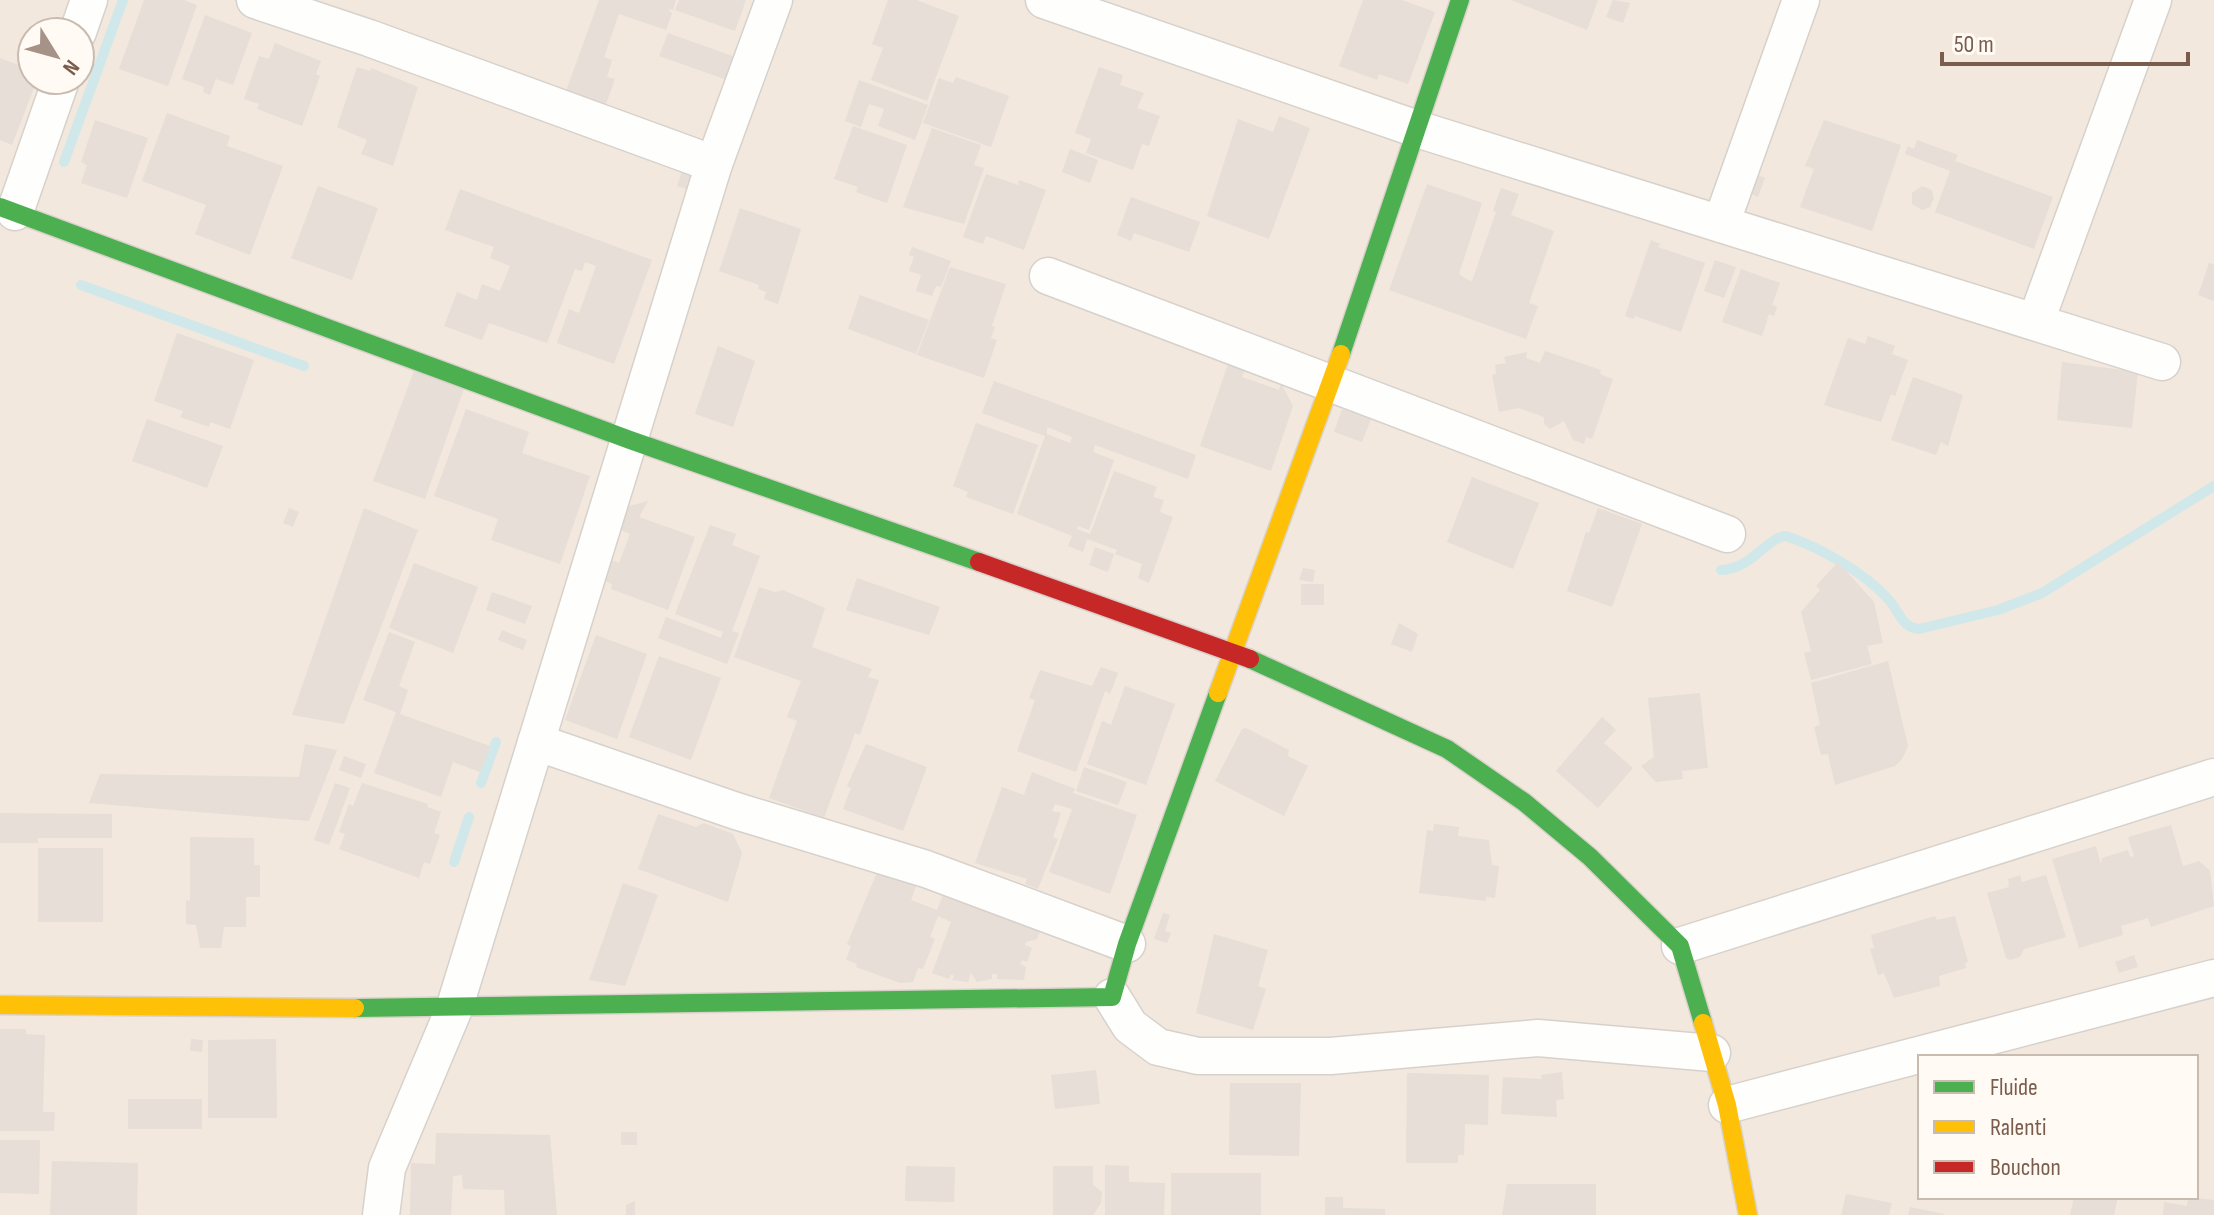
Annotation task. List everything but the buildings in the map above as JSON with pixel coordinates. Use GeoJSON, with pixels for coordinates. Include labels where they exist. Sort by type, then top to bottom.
{"type":"FeatureCollection","features":[{"type":"Feature","properties":{"kind":"street"},"geometry":{"type":"LineString","coordinates":[[255,0],[369,38],[714,164]]}},
{"type":"Feature","properties":{"kind":"street"},"geometry":{"type":"LineString","coordinates":[[381,1215],[387,1168],[454,1009],[714,164],[774,0]]}},
{"type":"Feature","properties":{"kind":"street"},"geometry":{"type":"LineString","coordinates":[[1044,0],[1417,129],[2162,362]]}},
{"type":"Feature","properties":{"kind":"street"},"geometry":{"type":"LineString","coordinates":[[1460,0],[1331,384],[1127,944],[1112,997],[1130,1026],[1158,1047],[1198,1056],[1331,1056],[1538,1038],[1712,1053]]}},
{"type":"Feature","properties":{"kind":"street"},"geometry":{"type":"LineString","coordinates":[[1721,224],[1801,0]]}},
{"type":"Feature","properties":{"kind":"street"},"geometry":{"type":"LineString","coordinates":[[2036,321],[2153,0]]}},
{"type":"Feature","properties":{"kind":"street"},"geometry":{"type":"LineString","coordinates":[[54,96],[7,209],[630,440],[1234,652],[1447,749],[1524,802],[1590,857],[1680,946],[1727,1105],[1748,1215]]}},
{"type":"Feature","properties":{"kind":"street"},"geometry":{"type":"LineString","coordinates":[[1048,276],[1727,534]]}},
{"type":"Feature","properties":{"kind":"street"},"geometry":{"type":"LineString","coordinates":[[536,742],[736,811],[926,869],[1127,944]]}},
{"type":"Feature","properties":{"kind":"street"},"geometry":{"type":"LineString","coordinates":[[1680,946],[2214,777]]}},
{"type":"Feature","properties":{"kind":"street"},"geometry":{"type":"LineString","coordinates":[[1919,1055],[2214,978]]}},
{"type":"Feature","properties":{"kind":"street"},"geometry":{"type":"LineString","coordinates":[[0,1005],[454,1009],[1112,997]]}},
{"type":"Feature","properties":{"kind":"street"},"geometry":{"type":"LineString","coordinates":[[1727,1105],[1918,1055]]}},
{"type":"Feature","properties":{"kind":"shaded area"},"geometry":{"type":"Polygon","coordinates":[[[0,0],[2214,0],[2214,1215],[0,1215],[0,0]]]}},
{"type":"Feature","properties":{"kind":"waterway"},"geometry":{"type":"LineString","coordinates":[[64,162],[123,0]]}},
{"type":"Feature","properties":{"kind":"waterway"},"geometry":{"type":"LineString","coordinates":[[81,285],[304,366]]}},
{"type":"Feature","properties":{"kind":"waterway"},"geometry":{"type":"LineString","coordinates":[[1721,570],[1742,564],[1772,542],[1786,536],[1827,554],[1855,571],[1889,600],[1909,626],[1919,629],[1998,610],[2042,593],[2214,486]]}},
{"type":"Feature","properties":{"kind":"waterway"},"geometry":{"type":"LineString","coordinates":[[481,783],[496,742]]}},
{"type":"Feature","properties":{"kind":"waterway"},"geometry":{"type":"LineString","coordinates":[[454,862],[469,817]]}},
{"type":"Feature","properties":{"kind":"traffic: fast"},"geometry":{"type":"LineString","coordinates":[[1341,354],[1460,0]]}},
{"type":"Feature","properties":{"kind":"traffic: fast"},"geometry":{"type":"LineString","coordinates":[[0,207],[630,440],[979,562]]}},
{"type":"Feature","properties":{"kind":"traffic: fast"},"geometry":{"type":"LineString","coordinates":[[1250,659],[1447,749],[1524,802],[1590,857],[1680,946],[1703,1023]]}},
{"type":"Feature","properties":{"kind":"traffic: fast"},"geometry":{"type":"LineString","coordinates":[[355,1008],[1112,997],[1127,944],[1218,693]]}},
{"type":"Feature","properties":{"kind":"traffic: slow"},"geometry":{"type":"LineString","coordinates":[[1218,693],[1341,354]]}},
{"type":"Feature","properties":{"kind":"traffic: slow"},"geometry":{"type":"LineString","coordinates":[[0,1005],[355,1008]]}},
{"type":"Feature","properties":{"kind":"traffic: slow"},"geometry":{"type":"LineString","coordinates":[[1703,1023],[1727,1105],[1748,1215]]}},
{"type":"Feature","properties":{"kind":"traffic: jam"},"geometry":{"type":"LineString","coordinates":[[979,562],[1250,659]]}}]}
